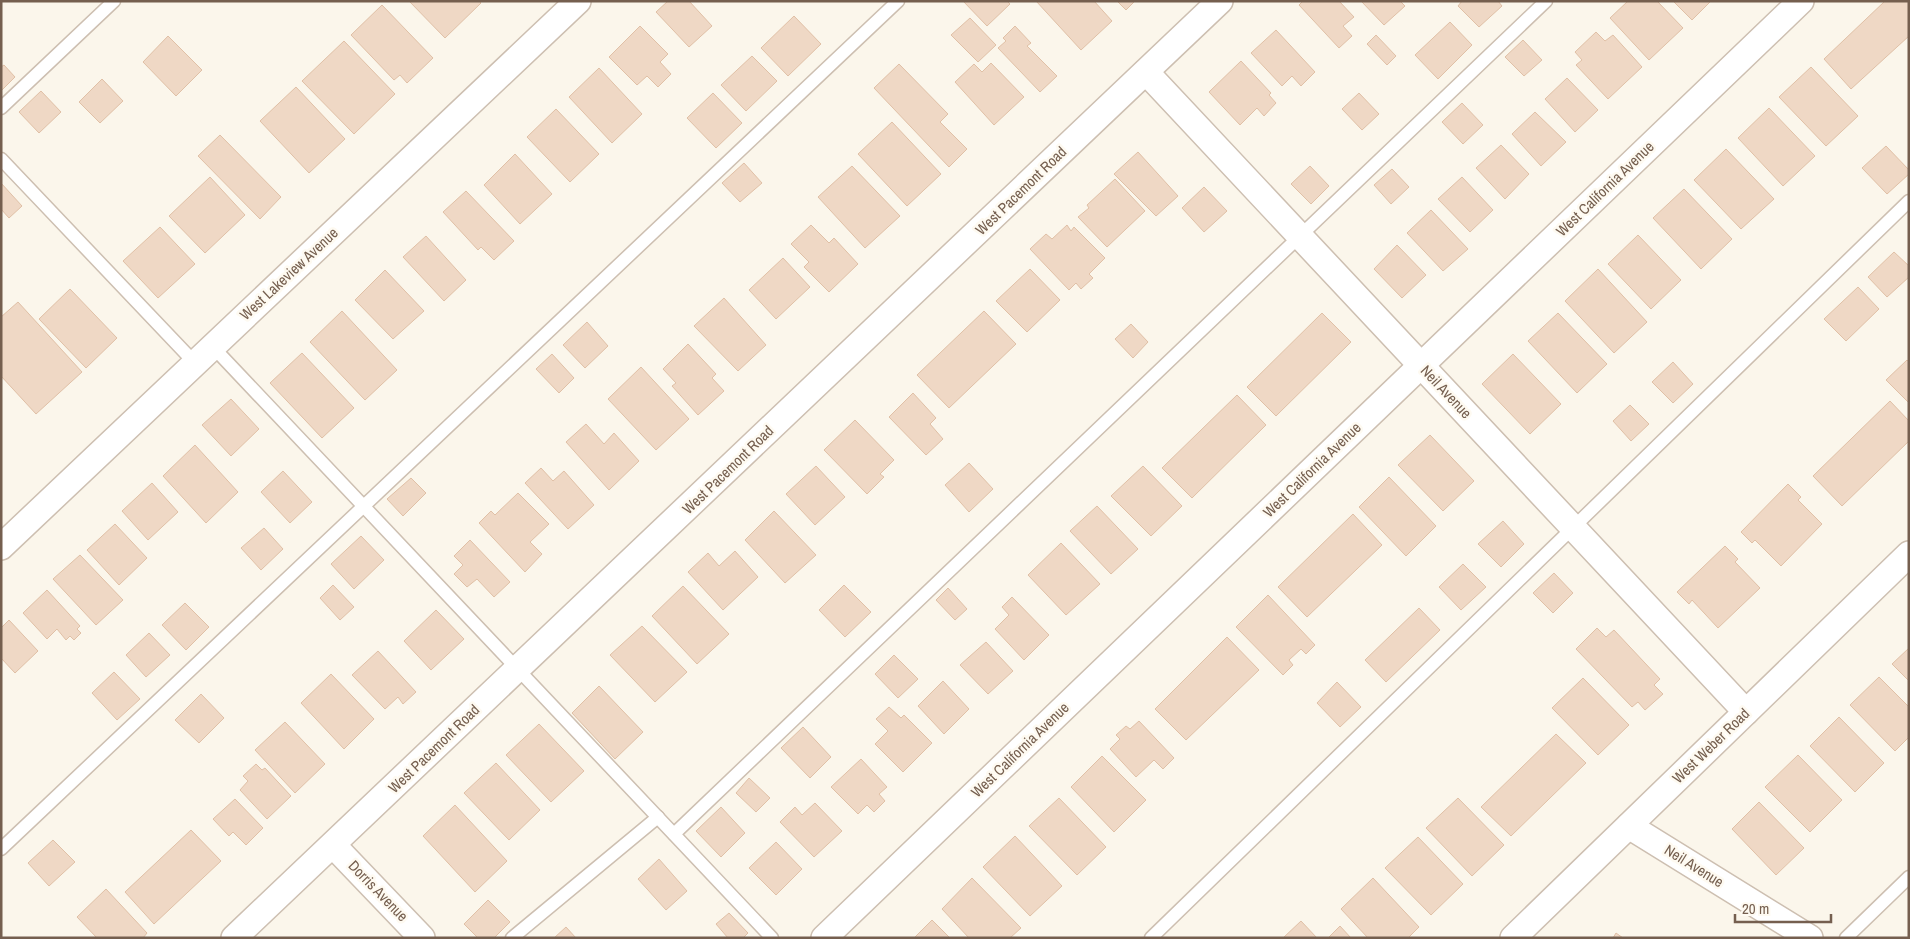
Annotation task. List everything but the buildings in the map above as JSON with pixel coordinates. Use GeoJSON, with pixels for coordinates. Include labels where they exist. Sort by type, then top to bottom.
{"type":"FeatureCollection","features":[{"type":"Feature","properties":{"kind":"street","name":"West Lakeview Avenue"},"geometry":{"type":"LineString","coordinates":[[1,547],[578,1]]}},
{"type":"Feature","properties":{"kind":"street","name":"West Pacemont Road"},"geometry":{"type":"LineString","coordinates":[[234,938],[1220,1]]}},
{"type":"Feature","properties":{"kind":"street","name":"West California Avenue"},"geometry":{"type":"LineString","coordinates":[[824,938],[1801,1]]}},
{"type":"Feature","properties":{"kind":"street","name":"Neil Avenue"},"geometry":{"type":"LineString","coordinates":[[1146,72],[1746,712]]}},
{"type":"Feature","properties":{"kind":"street","name":"West Weber Road"},"geometry":{"type":"LineString","coordinates":[[1513,938],[1909,554]]}},
{"type":"Feature","properties":{"kind":"street","name":"Neil Avenue"},"geometry":{"type":"LineString","coordinates":[[1629,826],[1810,938]]}},
{"type":"Feature","properties":{"kind":"street","name":"Dorris Avenue"},"geometry":{"type":"LineString","coordinates":[[333,845],[422,938]]}},
{"type":"Feature","properties":{"kind":"lane"},"geometry":{"type":"LineString","coordinates":[[1,108],[114,1]]}},
{"type":"Feature","properties":{"kind":"lane"},"geometry":{"type":"LineString","coordinates":[[1,849],[898,1]]}},
{"type":"Feature","properties":{"kind":"lane"},"geometry":{"type":"LineString","coordinates":[[674,834],[1546,1]]}},
{"type":"Feature","properties":{"kind":"lane"},"geometry":{"type":"LineString","coordinates":[[1,159],[364,506],[772,938]]}},
{"type":"Feature","properties":{"kind":"lane"},"geometry":{"type":"LineString","coordinates":[[1150,938],[1909,202]]}},
{"type":"Feature","properties":{"kind":"lane"},"geometry":{"type":"LineString","coordinates":[[512,938],[658,817]]}},
{"type":"Feature","properties":{"kind":"lane"},"geometry":{"type":"LineString","coordinates":[[1846,938],[1909,877]]}}]}
